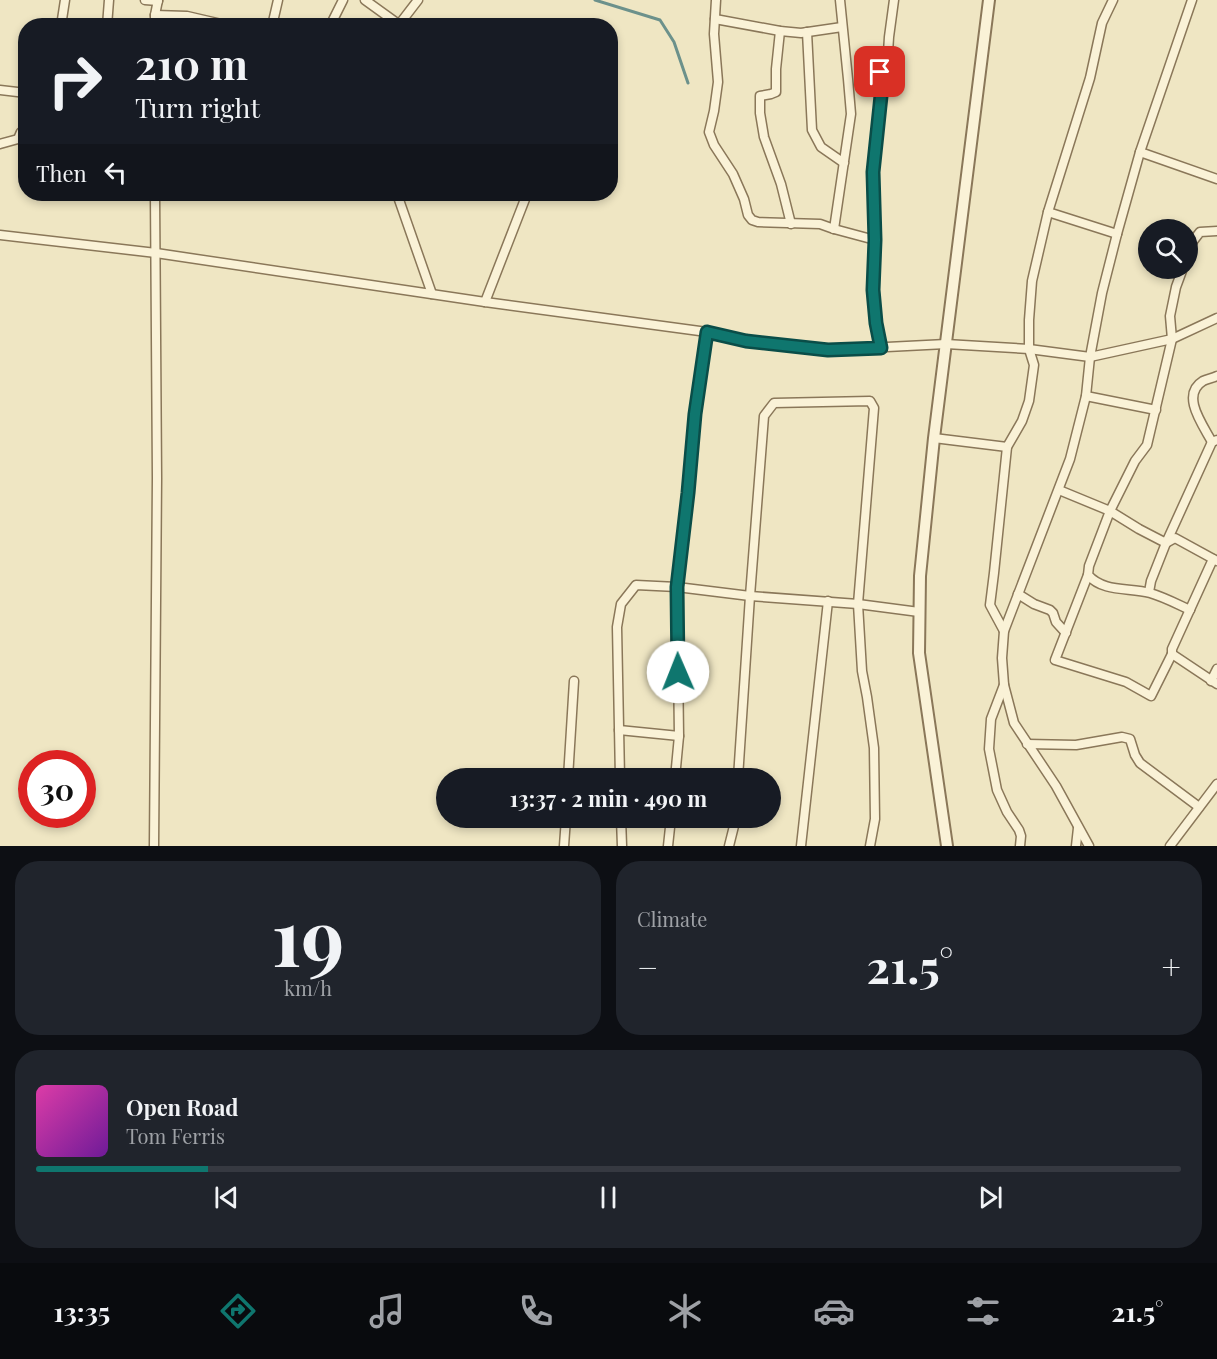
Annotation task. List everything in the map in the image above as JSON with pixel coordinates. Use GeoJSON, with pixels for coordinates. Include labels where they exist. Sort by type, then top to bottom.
{"type":"FeatureCollection","features":[{"type":"Feature","properties":{"kind":"street"},"geometry":{"type":"LineString","coordinates":[[63,18],[65,0]]}},
{"type":"Feature","properties":{"kind":"street"},"geometry":{"type":"LineString","coordinates":[[108,18],[109,0]]}},
{"type":"Feature","properties":{"kind":"street"},"geometry":{"type":"LineString","coordinates":[[145,0],[158,0],[155,15],[196,18]]}},
{"type":"Feature","properties":{"kind":"street"},"geometry":{"type":"LineString","coordinates":[[274,18],[278,0]]}},
{"type":"Feature","properties":{"kind":"street"},"geometry":{"type":"LineString","coordinates":[[334,18],[343,0]]}},
{"type":"Feature","properties":{"kind":"street"},"geometry":{"type":"LineString","coordinates":[[365,0],[389,18]]}},
{"type":"Feature","properties":{"kind":"street"},"geometry":{"type":"LineString","coordinates":[[404,18],[418,0]]}},
{"type":"Feature","properties":{"kind":"street"},"geometry":{"type":"LineString","coordinates":[[716,0],[714,46],[718,82],[709,132],[714,145],[733,174],[748,215],[752,220],[758,222],[820,224],[875,240]]}},
{"type":"Feature","properties":{"kind":"street"},"geometry":{"type":"LineString","coordinates":[[834,229],[851,114],[840,0]]}},
{"type":"Feature","properties":{"kind":"street"},"geometry":{"type":"LineString","coordinates":[[881,348],[873,290],[875,240],[873,172],[881,96],[880,72],[887,69],[894,0]]}},
{"type":"Feature","properties":{"kind":"street"},"geometry":{"type":"LineString","coordinates":[[947,846],[919,653],[920,576],[934,438],[989,0]]}},
{"type":"Feature","properties":{"kind":"street"},"geometry":{"type":"LineString","coordinates":[[1004,631],[990,605],[1007,447],[1022,421],[1029,401],[1034,365],[1029,349],[1032,281],[1048,212],[1090,78],[1102,23],[1113,0]]}},
{"type":"Feature","properties":{"kind":"street"},"geometry":{"type":"LineString","coordinates":[[1089,846],[1056,786],[1014,723],[1004,685],[1002,658],[1004,631],[1070,459],[1086,396],[1090,357],[1102,293],[1117,234],[1140,152],[1192,0]]}},
{"type":"Feature","properties":{"kind":"street"},"geometry":{"type":"LineString","coordinates":[[715,19],[801,33],[842,27]]}},
{"type":"Feature","properties":{"kind":"street"},"geometry":{"type":"LineString","coordinates":[[780,31],[776,92],[760,96],[760,113],[764,137],[781,184],[791,224]]}},
{"type":"Feature","properties":{"kind":"street"},"geometry":{"type":"LineString","coordinates":[[807,32],[812,130],[821,147],[844,163]]}},
{"type":"Feature","properties":{"kind":"street"},"geometry":{"type":"LineString","coordinates":[[0,90],[18,92]]}},
{"type":"Feature","properties":{"kind":"street"},"geometry":{"type":"LineString","coordinates":[[0,144],[18,140]]}},
{"type":"Feature","properties":{"kind":"street"},"geometry":{"type":"LineString","coordinates":[[1140,152],[1217,179]]}},
{"type":"Feature","properties":{"kind":"street"},"geometry":{"type":"LineString","coordinates":[[154,846],[157,478],[155,201]]}},
{"type":"Feature","properties":{"kind":"street"},"geometry":{"type":"LineString","coordinates":[[399,201],[432,294]]}},
{"type":"Feature","properties":{"kind":"street"},"geometry":{"type":"LineString","coordinates":[[485,302],[524,201]]}},
{"type":"Feature","properties":{"kind":"street"},"geometry":{"type":"LineString","coordinates":[[1048,212],[1117,234]]}},
{"type":"Feature","properties":{"kind":"street"},"geometry":{"type":"LineString","coordinates":[[1198,235],[1200,232],[1217,231]]}},
{"type":"Feature","properties":{"kind":"street"},"geometry":{"type":"LineString","coordinates":[[0,235],[156,254],[707,332],[746,341],[828,350],[946,344],[1029,349],[1090,357],[1172,339],[1217,318]]}},
{"type":"Feature","properties":{"kind":"street"},"geometry":{"type":"LineString","coordinates":[[1166,543],[1175,538],[1215,560],[1151,696],[1126,682],[1055,660],[1088,576],[1089,566],[1110,511],[1135,461],[1147,445],[1172,339],[1170,316],[1179,279]]}},
{"type":"Feature","properties":{"kind":"street"},"geometry":{"type":"LineString","coordinates":[[676,768],[679,736],[677,587],[695,414],[707,332]]}},
{"type":"Feature","properties":{"kind":"street"},"geometry":{"type":"LineString","coordinates":[[1149,592],[1166,543],[1215,441],[1194,408],[1193,394],[1204,381],[1217,376]]}},
{"type":"Feature","properties":{"kind":"street"},"geometry":{"type":"LineString","coordinates":[[1086,396],[1156,410]]}},
{"type":"Feature","properties":{"kind":"street"},"geometry":{"type":"LineString","coordinates":[[739,768],[764,416],[774,403],[870,401],[874,408],[858,603],[862,671],[874,748],[875,819],[870,846]]}},
{"type":"Feature","properties":{"kind":"street"},"geometry":{"type":"LineString","coordinates":[[934,438],[1007,447]]}},
{"type":"Feature","properties":{"kind":"street"},"geometry":{"type":"LineString","coordinates":[[1059,490],[1110,511],[1166,543]]}},
{"type":"Feature","properties":{"kind":"street"},"geometry":{"type":"LineString","coordinates":[[1088,576],[1094,582],[1122,590],[1149,592],[1190,610]]}},
{"type":"Feature","properties":{"kind":"street"},"geometry":{"type":"LineString","coordinates":[[620,768],[617,627],[621,604],[636,585],[858,603],[919,612]]}},
{"type":"Feature","properties":{"kind":"street"},"geometry":{"type":"LineString","coordinates":[[1018,594],[1050,610],[1056,622],[1066,633]]}},
{"type":"Feature","properties":{"kind":"street"},"geometry":{"type":"LineString","coordinates":[[801,846],[828,601]]}},
{"type":"Feature","properties":{"kind":"street"},"geometry":{"type":"LineString","coordinates":[[1172,654],[1214,682],[1217,669]]}},
{"type":"Feature","properties":{"kind":"street"},"geometry":{"type":"LineString","coordinates":[[569,768],[574,681]]}},
{"type":"Feature","properties":{"kind":"street"},"geometry":{"type":"LineString","coordinates":[[1004,685],[992,719],[989,749],[997,790],[1019,830],[1020,846]]}},
{"type":"Feature","properties":{"kind":"street"},"geometry":{"type":"LineString","coordinates":[[619,730],[679,736]]}},
{"type":"Feature","properties":{"kind":"street"},"geometry":{"type":"LineString","coordinates":[[1027,744],[1076,745],[1122,737],[1130,739],[1140,764],[1199,807]]}},
{"type":"Feature","properties":{"kind":"street"},"geometry":{"type":"LineString","coordinates":[[1170,846],[1217,784]]}},
{"type":"Feature","properties":{"kind":"street"},"geometry":{"type":"LineString","coordinates":[[1076,846],[1078,827]]}},
{"type":"Feature","properties":{"kind":"street"},"geometry":{"type":"LineString","coordinates":[[564,846],[565,828]]}},
{"type":"Feature","properties":{"kind":"street"},"geometry":{"type":"LineString","coordinates":[[621,828],[622,846]]}},
{"type":"Feature","properties":{"kind":"street"},"geometry":{"type":"LineString","coordinates":[[668,846],[670,828]]}},
{"type":"Feature","properties":{"kind":"street"},"geometry":{"type":"LineString","coordinates":[[729,846],[734,828]]}},
{"type":"Feature","properties":{"kind":"waterway"},"geometry":{"type":"LineString","coordinates":[[595,0],[660,20],[674,42],[688,83]]}},
{"type":"Feature","properties":{"kind":"route"},"geometry":{"type":"LineString","coordinates":[[678,672],[677,587],[695,414],[707,332],[746,341],[828,350],[881,348],[873,290],[875,240],[873,172],[881,96],[880,72]]}}]}
